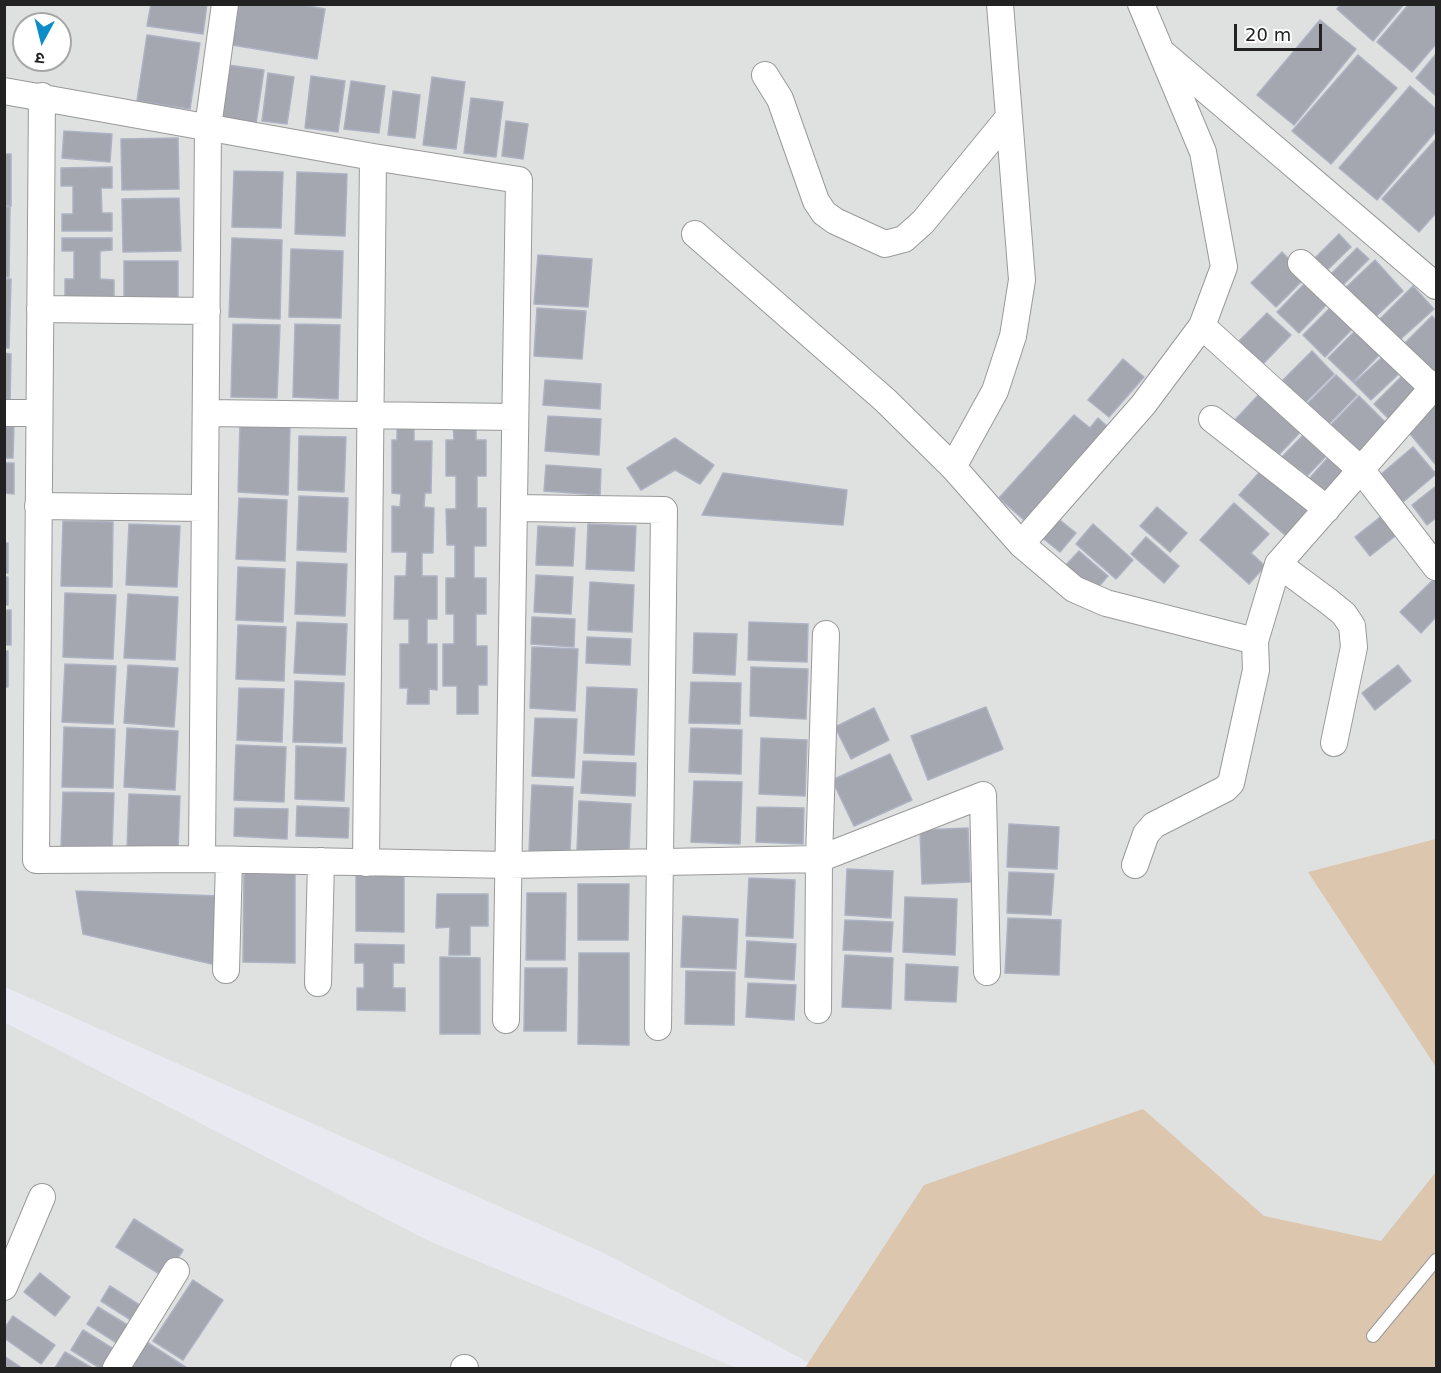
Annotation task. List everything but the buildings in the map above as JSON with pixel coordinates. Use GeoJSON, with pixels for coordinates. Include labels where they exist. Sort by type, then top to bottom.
{"type":"FeatureCollection","features":[{"type":"Feature","properties":{"kind":"street"},"geometry":{"type":"LineString","coordinates":[[202,859],[208,127],[225,4]]}},
{"type":"Feature","properties":{"kind":"street"},"geometry":{"type":"LineString","coordinates":[[953,467],[994,391],[1013,336],[1022,280],[1000,4]]}},
{"type":"Feature","properties":{"kind":"street"},"geometry":{"type":"LineString","coordinates":[[1021,544],[1143,405],[1202,326],[1224,267],[1203,152],[1141,4]]}},
{"type":"Feature","properties":{"kind":"street"},"geometry":{"type":"LineString","coordinates":[[1161,52],[1437,286]]}},
{"type":"Feature","properties":{"kind":"street"},"geometry":{"type":"LineString","coordinates":[[765,75],[780,99],[816,201],[824,213],[885,244],[904,238],[923,222],[1009,117]]}},
{"type":"Feature","properties":{"kind":"street"},"geometry":{"type":"LineString","coordinates":[[4,91],[373,157],[519,180],[506,1020]]}},
{"type":"Feature","properties":{"kind":"street"},"geometry":{"type":"LineString","coordinates":[[42,96],[36,860],[202,859],[509,865],[819,859],[983,795],[987,972]]}},
{"type":"Feature","properties":{"kind":"street"},"geometry":{"type":"LineString","coordinates":[[366,863],[373,157]]}},
{"type":"Feature","properties":{"kind":"street"},"geometry":{"type":"LineString","coordinates":[[695,234],[885,400],[953,467],[1021,544],[1074,589],[1106,603],[1255,641]]}},
{"type":"Feature","properties":{"kind":"street"},"geometry":{"type":"LineString","coordinates":[[1135,864],[1146,834],[1154,825],[1225,789],[1232,783],[1256,670],[1255,641],[1278,564],[1435,386],[1301,264]]}},
{"type":"Feature","properties":{"kind":"street"},"geometry":{"type":"LineString","coordinates":[[40,309],[207,311]]}},
{"type":"Feature","properties":{"kind":"street"},"geometry":{"type":"LineString","coordinates":[[1202,326],[1362,471],[1437,567]]}},
{"type":"Feature","properties":{"kind":"street"},"geometry":{"type":"LineString","coordinates":[[4,413],[39,414]]}},
{"type":"Feature","properties":{"kind":"street"},"geometry":{"type":"LineString","coordinates":[[206,413],[515,417]]}},
{"type":"Feature","properties":{"kind":"street"},"geometry":{"type":"LineString","coordinates":[[1212,419],[1327,509]]}},
{"type":"Feature","properties":{"kind":"street"},"geometry":{"type":"LineString","coordinates":[[38,506],[205,508]]}},
{"type":"Feature","properties":{"kind":"street"},"geometry":{"type":"LineString","coordinates":[[514,507],[664,510],[658,1027]]}},
{"type":"Feature","properties":{"kind":"street"},"geometry":{"type":"LineString","coordinates":[[1278,564],[1336,607],[1352,626],[1354,647],[1334,743]]}},
{"type":"Feature","properties":{"kind":"street"},"geometry":{"type":"LineString","coordinates":[[818,1010],[819,859],[826,634]]}},
{"type":"Feature","properties":{"kind":"street"},"geometry":{"type":"LineString","coordinates":[[226,970],[229,860]]}},
{"type":"Feature","properties":{"kind":"street"},"geometry":{"type":"LineString","coordinates":[[318,982],[321,861]]}},
{"type":"Feature","properties":{"kind":"street"},"geometry":{"type":"LineString","coordinates":[[4,1287],[42,1197]]}},
{"type":"Feature","properties":{"kind":"street"},"geometry":{"type":"LineString","coordinates":[[116,1368],[176,1270]]}},
{"type":"Feature","properties":{"kind":"lane"},"geometry":{"type":"LineString","coordinates":[[1373,1336],[1437,1260]]}},
{"type":"Feature","properties":{"kind":"shaded area"},"geometry":{"type":"Polygon","coordinates":[[[5,5],[1436,5],[1436,1368],[819,1368],[604,1253],[5,987],[5,5]]]}},
{"type":"Feature","properties":{"kind":"shaded area"},"geometry":{"type":"Polygon","coordinates":[[[1436,839],[1436,1067],[1308,872],[1436,839]]]}},
{"type":"Feature","properties":{"kind":"shaded area"},"geometry":{"type":"Polygon","coordinates":[[[4,1022],[429,1241],[737,1368],[5,1368],[4,1022]]]}},
{"type":"Feature","properties":{"kind":"shaded area"},"geometry":{"type":"Polygon","coordinates":[[[1143,1109],[1264,1216],[1381,1241],[1436,1172],[1436,1368],[805,1368],[924,1185],[1143,1109]]]}}]}
